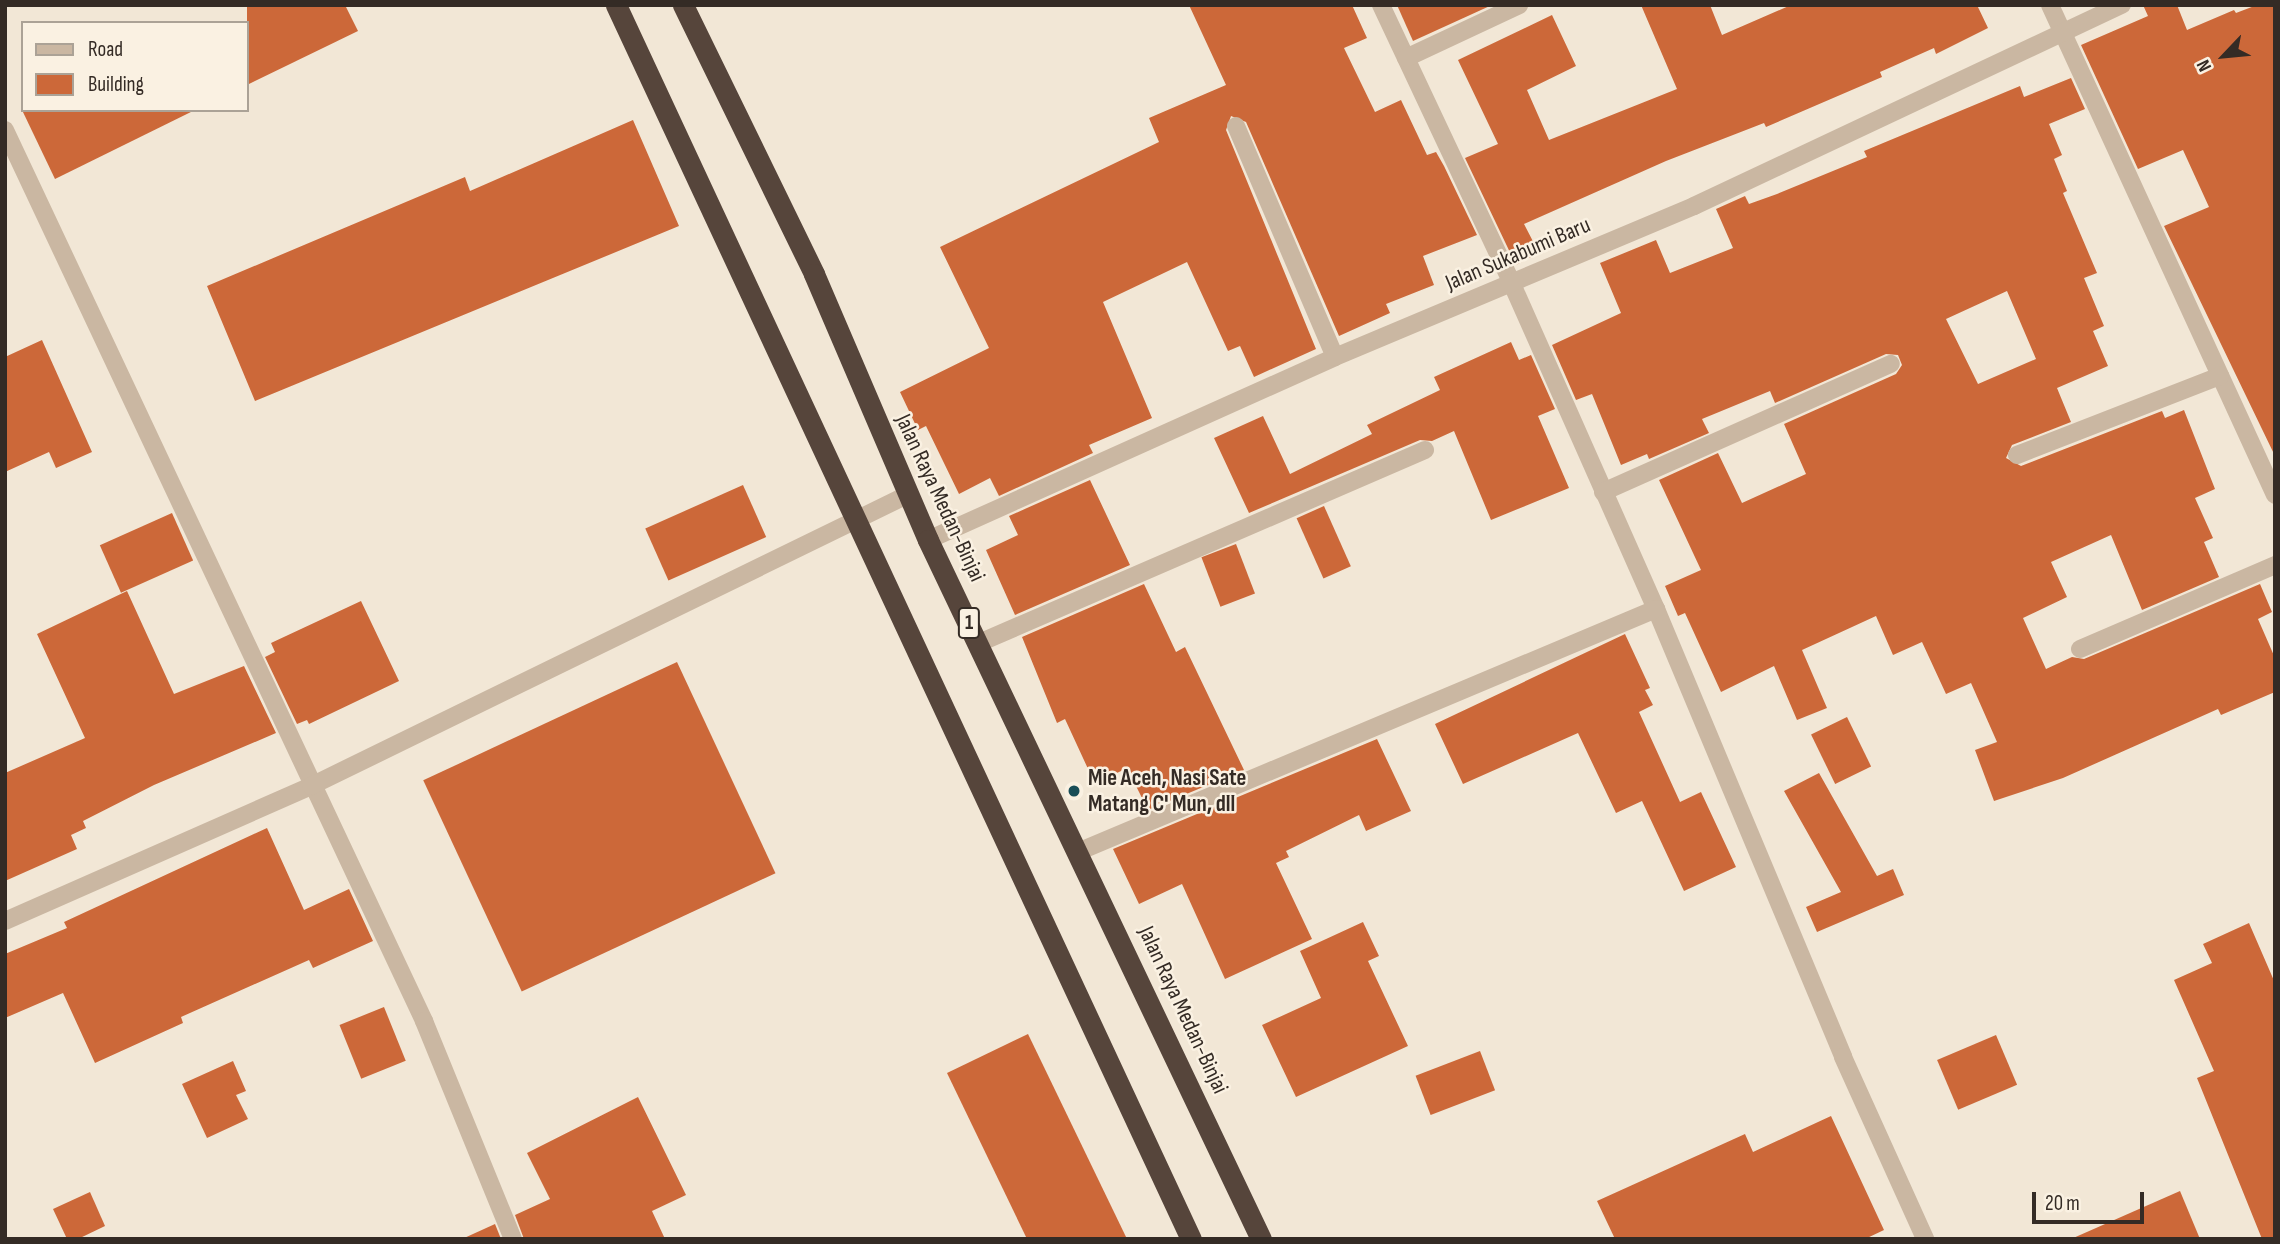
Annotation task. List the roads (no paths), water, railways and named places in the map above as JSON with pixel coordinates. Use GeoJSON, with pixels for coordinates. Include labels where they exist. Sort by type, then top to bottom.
{"type":"FeatureCollection","features":[{"type":"Feature","properties":{"kind":"highway"},"geometry":{"type":"LineString","coordinates":[[616,5],[1191,1239]]}},
{"type":"Feature","properties":{"kind":"highway","name":"Jalan Raya Medan-Binjai"},"geometry":{"type":"LineString","coordinates":[[683,5],[814,274],[928,540],[1080,852],[1261,1239]]}},
{"type":"Feature","properties":{"kind":"street"},"geometry":{"type":"LineString","coordinates":[[1381,5],[1512,284],[1656,609],[1843,1057],[1925,1239]]}},
{"type":"Feature","properties":{"kind":"street"},"geometry":{"type":"LineString","coordinates":[[1406,58],[1519,5]]}},
{"type":"Feature","properties":{"kind":"street"},"geometry":{"type":"LineString","coordinates":[[2050,5],[2275,495]]}},
{"type":"Feature","properties":{"kind":"street","name":"Jalan Sukabumi Baru"},"geometry":{"type":"LineString","coordinates":[[928,540],[1335,357],[1694,206],[2122,5]]}},
{"type":"Feature","properties":{"kind":"street"},"geometry":{"type":"LineString","coordinates":[[1237,126],[1335,357]]}},
{"type":"Feature","properties":{"kind":"street"},"geometry":{"type":"LineString","coordinates":[[5,130],[311,786],[424,1021],[513,1239]]}},
{"type":"Feature","properties":{"kind":"street"},"geometry":{"type":"LineString","coordinates":[[1603,492],[1891,364]]}},
{"type":"Feature","properties":{"kind":"street"},"geometry":{"type":"LineString","coordinates":[[2017,455],[2220,376]]}},
{"type":"Feature","properties":{"kind":"street"},"geometry":{"type":"LineString","coordinates":[[979,643],[1425,450]]}},
{"type":"Feature","properties":{"kind":"street"},"geometry":{"type":"LineString","coordinates":[[5,921],[311,786],[854,518],[907,495]]}},
{"type":"Feature","properties":{"kind":"street"},"geometry":{"type":"LineString","coordinates":[[2080,649],[2275,565]]}},
{"type":"Feature","properties":{"kind":"street"},"geometry":{"type":"LineString","coordinates":[[1080,852],[1656,609]]}},
{"type":"Feature","properties":{"kind":"place","name":"Mie Aceh, Nasi Sate Matang C' Mun, dll"},"geometry":{"type":"Point","coordinates":[1074,791]}}]}
